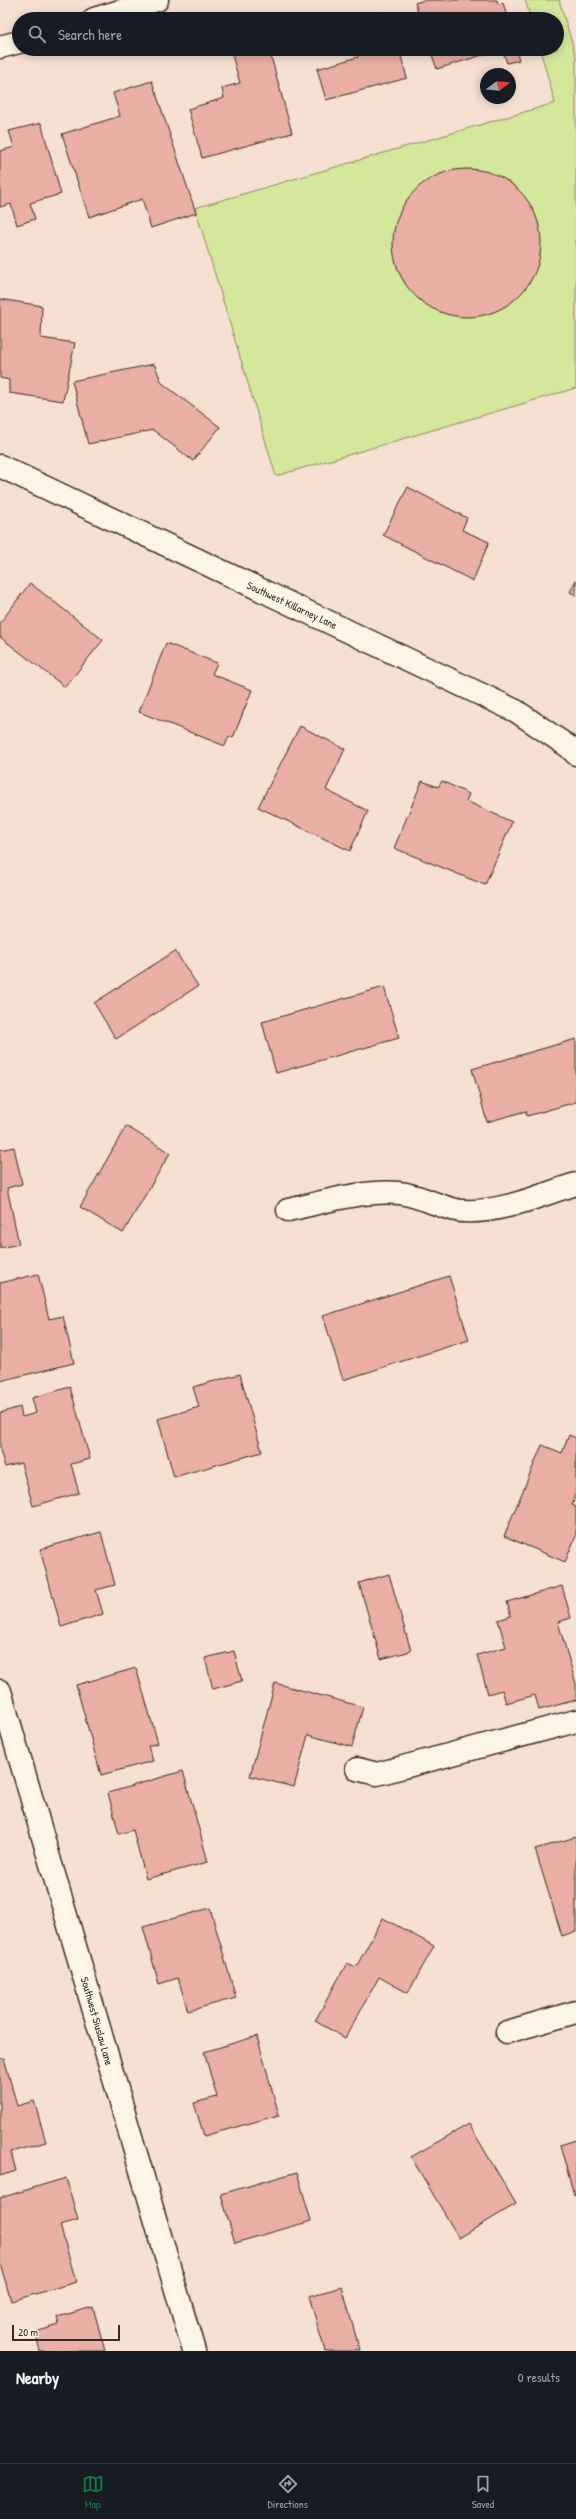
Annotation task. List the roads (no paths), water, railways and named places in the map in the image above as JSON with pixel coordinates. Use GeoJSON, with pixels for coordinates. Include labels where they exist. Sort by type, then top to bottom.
{"type":"FeatureCollection","features":[{"type":"Feature","properties":{"kind":"street"},"geometry":{"type":"LineString","coordinates":[[117,12],[157,0]]}},
{"type":"Feature","properties":{"kind":"street"},"geometry":{"type":"LineString","coordinates":[[0,48],[12,44]]}},
{"type":"Feature","properties":{"kind":"street","name":"Southwest Killarney Lane"},"geometry":{"type":"LineString","coordinates":[[0,466],[516,711],[569,747],[576,754]]}},
{"type":"Feature","properties":{"kind":"street"},"geometry":{"type":"LineString","coordinates":[[288,1210],[353,1195],[399,1193],[426,1198],[462,1211],[488,1210],[576,1184]]}},
{"type":"Feature","properties":{"kind":"street","name":"Southwest Siuslaw Lane"},"geometry":{"type":"LineString","coordinates":[[0,1691],[194,2351]]}},
{"type":"Feature","properties":{"kind":"street"},"geometry":{"type":"LineString","coordinates":[[357,1768],[377,1774],[576,1721]]}},
{"type":"Feature","properties":{"kind":"street"},"geometry":{"type":"LineString","coordinates":[[507,2032],[576,2012]]}}]}
